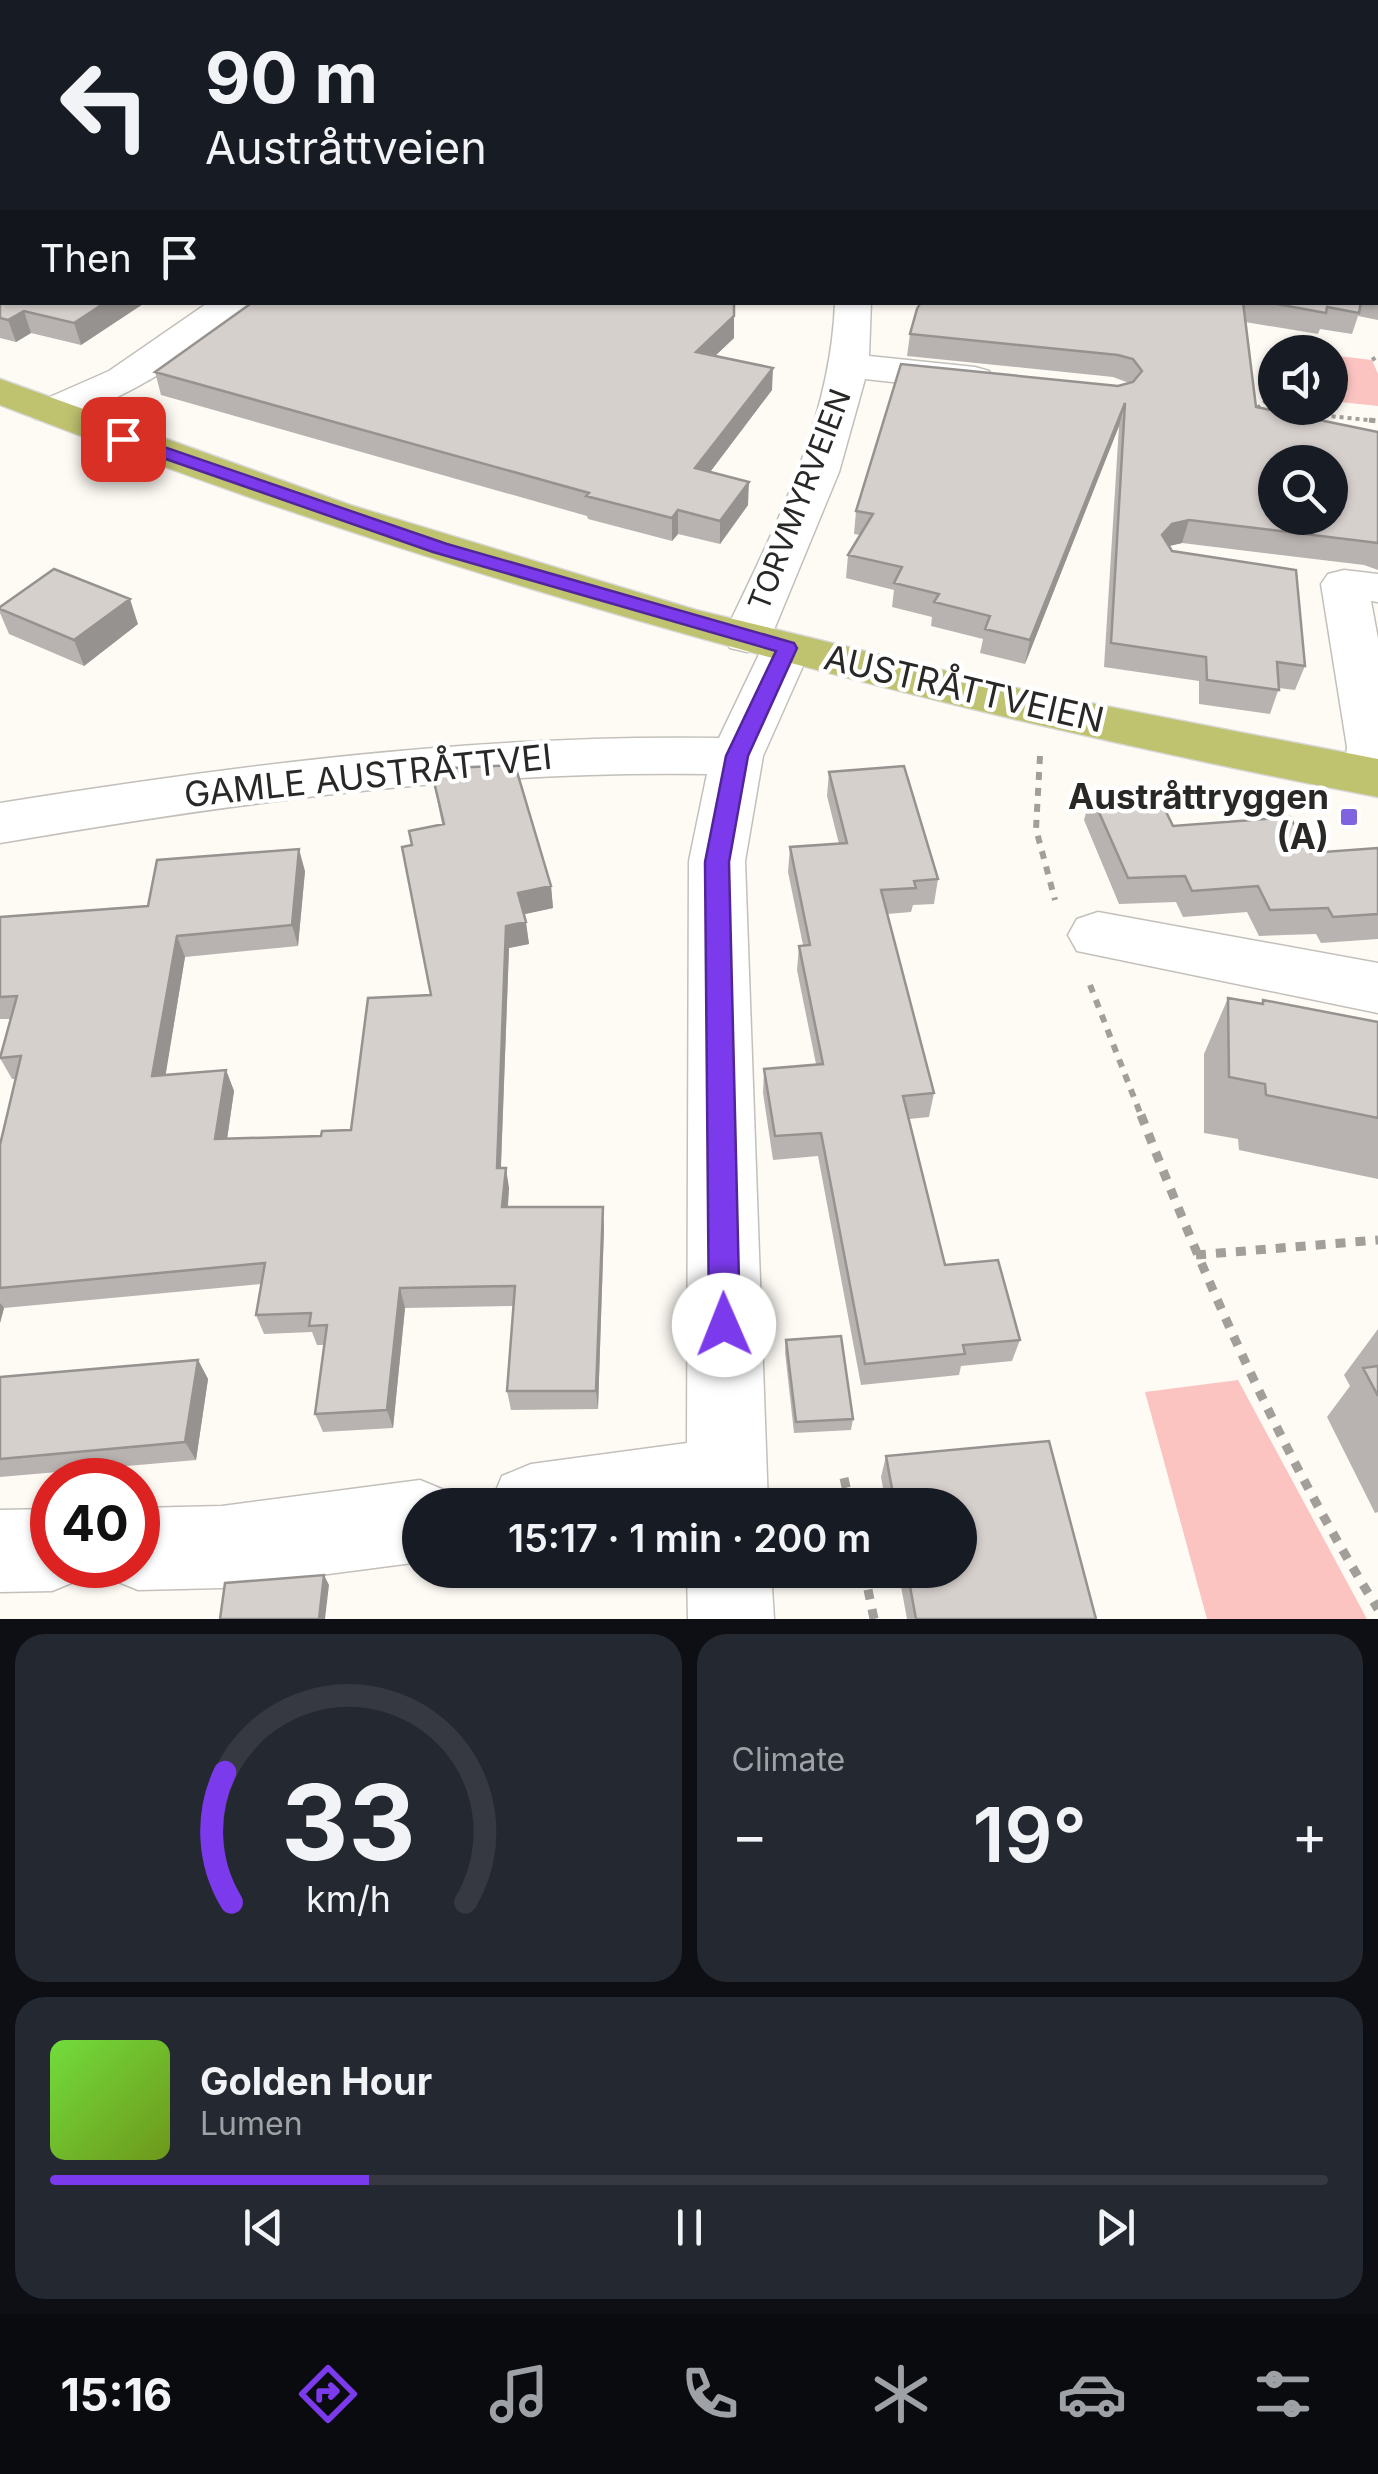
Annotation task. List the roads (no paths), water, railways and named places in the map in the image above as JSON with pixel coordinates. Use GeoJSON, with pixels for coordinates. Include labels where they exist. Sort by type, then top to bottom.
{"type":"FeatureCollection","features":[{"type":"Feature","properties":{"kind":"main road","name":"AUSTRÅTTVEIEN"},"geometry":{"type":"LineString","coordinates":[[0,391],[440,548],[767,643],[1036,707],[1375,777]]}},
{"type":"Feature","properties":{"kind":"street"},"geometry":{"type":"LineString","coordinates":[[50,411],[85,401],[123,380],[229,305]]}},
{"type":"Feature","properties":{"kind":"street","name":"TORVMYRVEIEN"},"geometry":{"type":"LineString","coordinates":[[727,1488],[717,862],[737,756],[767,643],[838,418],[856,334],[853,305]]}},
{"type":"Feature","properties":{"kind":"street"},"geometry":{"type":"LineString","coordinates":[[850,366],[1019,383]]}},
{"type":"Feature","properties":{"kind":"street","name":"AUSTRÅTTVEIEN"},"geometry":{"type":"LineString","coordinates":[[1343,584],[1375,777]]}},
{"type":"Feature","properties":{"kind":"street","name":"GAMLE AUSTRÅTTVEI"},"geometry":{"type":"LineString","coordinates":[[0,823],[462,761],[595,752],[737,756]]}},
{"type":"Feature","properties":{"kind":"street"},"geometry":{"type":"LineString","coordinates":[[1082,942],[1378,988]]}},
{"type":"Feature","properties":{"kind":"street"},"geometry":{"type":"LineString","coordinates":[[642,1488],[675,1483],[699,1488]]}},
{"type":"Feature","properties":{"kind":"street"},"geometry":{"type":"LineString","coordinates":[[160,1548],[222,1547],[402,1523]]}},
{"type":"Feature","properties":{"kind":"street"},"geometry":{"type":"LineString","coordinates":[[0,1550],[30,1550]]}},
{"type":"Feature","properties":{"kind":"street"},"geometry":{"type":"LineString","coordinates":[[730,1588],[731,1619]]}},
{"type":"Feature","properties":{"kind":"place","name":"Austråttryggen (A)"},"geometry":{"type":"Point","coordinates":[1349,817]}}]}
